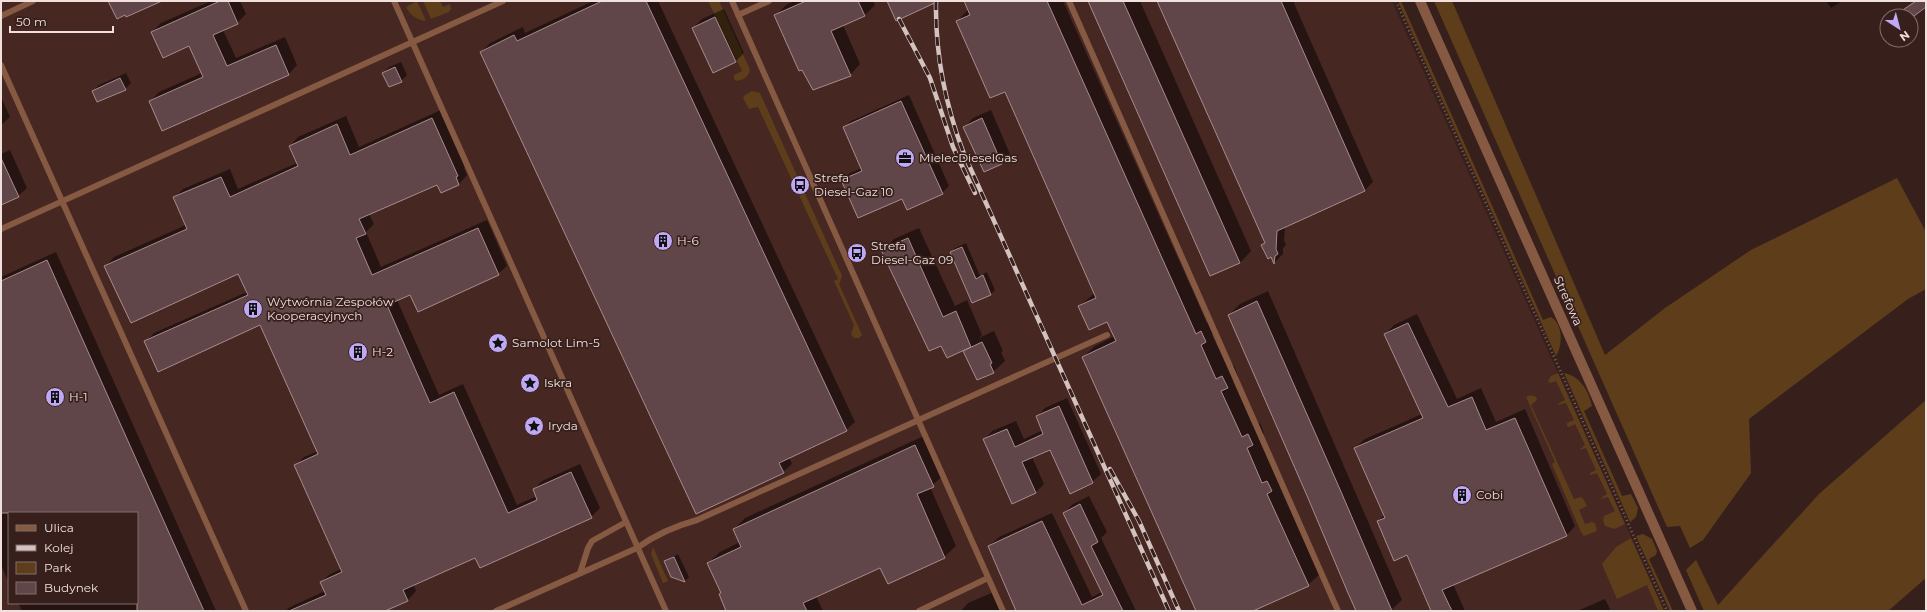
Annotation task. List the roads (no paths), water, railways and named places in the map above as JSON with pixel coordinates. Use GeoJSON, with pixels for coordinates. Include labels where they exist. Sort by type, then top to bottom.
{"type":"FeatureCollection","features":[{"type":"Feature","properties":{"kind":"street","name":"Strefowa"},"geometry":{"type":"LineString","coordinates":[[1420,1],[1692,611]]}},
{"type":"Feature","properties":{"kind":"lane"},"geometry":{"type":"LineString","coordinates":[[1,16],[33,1]]}},
{"type":"Feature","properties":{"kind":"lane"},"geometry":{"type":"LineString","coordinates":[[394,1],[666,611]]}},
{"type":"Feature","properties":{"kind":"lane"},"geometry":{"type":"LineString","coordinates":[[1,229],[412,41],[503,1]]}},
{"type":"Feature","properties":{"kind":"lane"},"geometry":{"type":"LineString","coordinates":[[732,1],[1003,611]]}},
{"type":"Feature","properties":{"kind":"lane"},"geometry":{"type":"LineString","coordinates":[[738,15],[769,1]]}},
{"type":"Feature","properties":{"kind":"lane"},"geometry":{"type":"LineString","coordinates":[[1069,1],[1338,611]]}},
{"type":"Feature","properties":{"kind":"lane"},"geometry":{"type":"LineString","coordinates":[[1,65],[246,611]]}},
{"type":"Feature","properties":{"kind":"lane"},"geometry":{"type":"LineString","coordinates":[[496,611],[637,548],[652,538],[685,523],[696,520],[1107,335]]}},
{"type":"Feature","properties":{"kind":"lane"},"geometry":{"type":"LineString","coordinates":[[580,573],[588,548],[592,541],[626,522]]}},
{"type":"Feature","properties":{"kind":"lane"},"geometry":{"type":"LineString","coordinates":[[919,611],[988,578]]}},
{"type":"Feature","properties":{"kind":"railway"},"geometry":{"type":"LineString","coordinates":[[936,1],[937,41],[942,79],[951,117],[964,154],[1169,611]]}},
{"type":"Feature","properties":{"kind":"railway"},"geometry":{"type":"LineString","coordinates":[[899,19],[930,78],[953,147],[975,193]]}},
{"type":"Feature","properties":{"kind":"railway"},"geometry":{"type":"LineString","coordinates":[[1110,469],[1139,521],[1179,611]]}},
{"type":"Feature","properties":{"kind":"place","name":"MielecDieselGas"},"geometry":{"type":"Point","coordinates":[905,158]}},
{"type":"Feature","properties":{"kind":"place","name":"Strefa Diesel-Gaz 10"},"geometry":{"type":"Point","coordinates":[800,185]}},
{"type":"Feature","properties":{"kind":"place","name":"H-6"},"geometry":{"type":"Point","coordinates":[663,241]}},
{"type":"Feature","properties":{"kind":"place","name":"Strefa Diesel-Gaz 09"},"geometry":{"type":"Point","coordinates":[857,253]}},
{"type":"Feature","properties":{"kind":"place","name":"Wytwórnia Zespołów Kooperacyjnych"},"geometry":{"type":"Point","coordinates":[253,309]}},
{"type":"Feature","properties":{"kind":"place","name":"Samolot Lim-5"},"geometry":{"type":"Point","coordinates":[498,343]}},
{"type":"Feature","properties":{"kind":"place","name":"H-2"},"geometry":{"type":"Point","coordinates":[358,352]}},
{"type":"Feature","properties":{"kind":"place","name":"Iskra"},"geometry":{"type":"Point","coordinates":[530,383]}},
{"type":"Feature","properties":{"kind":"place","name":"H-1"},"geometry":{"type":"Point","coordinates":[55,397]}},
{"type":"Feature","properties":{"kind":"place","name":"Iryda"},"geometry":{"type":"Point","coordinates":[534,426]}},
{"type":"Feature","properties":{"kind":"place","name":"Cobi"},"geometry":{"type":"Point","coordinates":[1462,495]}}]}
